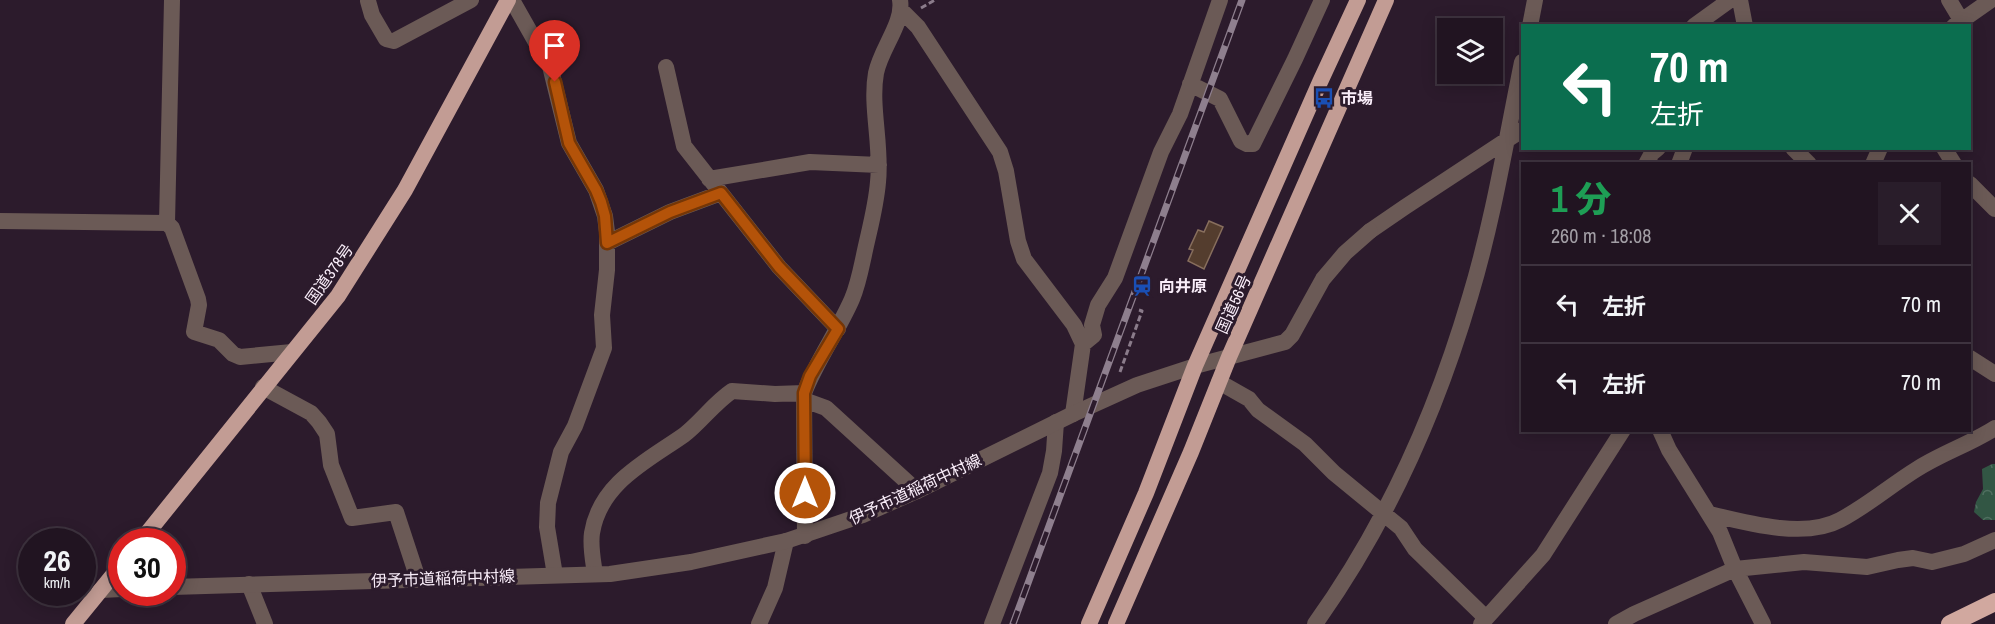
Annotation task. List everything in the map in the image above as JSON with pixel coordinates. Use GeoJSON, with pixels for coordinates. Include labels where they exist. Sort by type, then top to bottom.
{"type":"FeatureCollection","features":[{"type":"Feature","properties":{"kind":"highway","name":"国道378号"},"geometry":{"type":"LineString","coordinates":[[151,528],[338,296],[405,190],[510,0]]}},
{"type":"Feature","properties":{"kind":"highway","name":"国道56号"},"geometry":{"type":"LineString","coordinates":[[1089,624],[1146,493],[1196,366],[1358,0]]}},
{"type":"Feature","properties":{"kind":"highway","name":"国道56号"},"geometry":{"type":"LineString","coordinates":[[1119,623],[1229,357],[1386,0]]}},
{"type":"Feature","properties":{"kind":"highway"},"geometry":{"type":"LineString","coordinates":[[73,624],[108,581]]}},
{"type":"Feature","properties":{"kind":"highway"},"geometry":{"type":"LineString","coordinates":[[1950,624],[1995,602]]}},
{"type":"Feature","properties":{"kind":"street"},"geometry":{"type":"LineString","coordinates":[[167,223],[172,0]]}},
{"type":"Feature","properties":{"kind":"street"},"geometry":{"type":"LineString","coordinates":[[368,1],[372,15],[386,39],[393,41],[471,0]]}},
{"type":"Feature","properties":{"kind":"street"},"geometry":{"type":"LineString","coordinates":[[510,0],[549,62],[569,143],[596,190],[608,232],[602,315],[604,348],[575,426],[561,452],[548,503],[547,528],[555,575]]}},
{"type":"Feature","properties":{"kind":"street"},"geometry":{"type":"LineString","coordinates":[[1083,344],[1095,335],[1092,325],[1098,305],[1115,278],[1161,152],[1180,114],[1220,0]]}},
{"type":"Feature","properties":{"kind":"street"},"geometry":{"type":"LineString","coordinates":[[1190,84],[1220,99],[1241,141],[1253,144],[1322,0]]}},
{"type":"Feature","properties":{"kind":"street"},"geometry":{"type":"LineString","coordinates":[[1530,24],[1535,0]]}},
{"type":"Feature","properties":{"kind":"street"},"geometry":{"type":"LineString","coordinates":[[1697,24],[1730,0]]}},
{"type":"Feature","properties":{"kind":"street"},"geometry":{"type":"LineString","coordinates":[[1740,0],[1745,24]]}},
{"type":"Feature","properties":{"kind":"street"},"geometry":{"type":"LineString","coordinates":[[1949,0],[1957,23],[1991,0]]}},
{"type":"Feature","properties":{"kind":"street"},"geometry":{"type":"LineString","coordinates":[[805,536],[804,397],[810,376],[838,329],[854,296],[878,183],[880,148],[874,88],[876,74],[879,59],[901,5]]}},
{"type":"Feature","properties":{"kind":"street"},"geometry":{"type":"LineString","coordinates":[[901,5],[918,27],[1000,152],[1006,171],[1018,241],[1024,259],[1074,325],[1083,344],[1073,414]]}},
{"type":"Feature","properties":{"kind":"street"},"geometry":{"type":"LineString","coordinates":[[666,67],[684,146],[779,267],[838,329]]}},
{"type":"Feature","properties":{"kind":"street"},"geometry":{"type":"LineString","coordinates":[[1315,624],[1336,593],[1382,513],[1414,449],[1446,373],[1471,296],[1490,222],[1521,68]]}},
{"type":"Feature","properties":{"kind":"street","name":"伊予市道稲荷中村線"},"geometry":{"type":"LineString","coordinates":[[186,587],[595,574],[681,564],[805,536],[917,491],[1056,422],[1137,385],[1285,342],[1292,335],[1323,279],[1345,253],[1370,231],[1521,131]]}},
{"type":"Feature","properties":{"kind":"street"},"geometry":{"type":"LineString","coordinates":[[1795,150],[1807,162]]}},
{"type":"Feature","properties":{"kind":"street"},"geometry":{"type":"LineString","coordinates":[[709,179],[810,162],[879,165]]}},
{"type":"Feature","properties":{"kind":"street"},"geometry":{"type":"LineString","coordinates":[[1971,185],[1995,209]]}},
{"type":"Feature","properties":{"kind":"street"},"geometry":{"type":"LineString","coordinates":[[607,243],[670,212],[721,193]]}},
{"type":"Feature","properties":{"kind":"street"},"geometry":{"type":"LineString","coordinates":[[0,221],[167,223],[172,228],[198,299],[194,332],[219,340],[233,354],[240,357],[292,352]]}},
{"type":"Feature","properties":{"kind":"street"},"geometry":{"type":"LineString","coordinates":[[1971,359],[1995,374]]}},
{"type":"Feature","properties":{"kind":"street"},"geometry":{"type":"LineString","coordinates":[[1219,382],[1249,399],[1258,410],[1305,444],[1334,472],[1401,528],[1415,549],[1484,621],[1543,555],[1622,432]]}},
{"type":"Feature","properties":{"kind":"street"},"geometry":{"type":"LineString","coordinates":[[263,387],[311,413],[319,422],[327,434],[331,465],[352,518],[396,512],[417,579]]}},
{"type":"Feature","properties":{"kind":"street"},"geometry":{"type":"LineString","coordinates":[[595,574],[591,548],[592,532],[604,500],[615,485],[686,433],[732,391],[804,397],[826,408],[917,491]]}},
{"type":"Feature","properties":{"kind":"street"},"geometry":{"type":"LineString","coordinates":[[992,624],[1050,474],[1056,422]]}},
{"type":"Feature","properties":{"kind":"street"},"geometry":{"type":"LineString","coordinates":[[1710,514],[1792,531],[1839,521],[1919,468],[1995,428]]}},
{"type":"Feature","properties":{"kind":"street"},"geometry":{"type":"LineString","coordinates":[[1660,432],[1720,532],[1735,569],[1763,624]]}},
{"type":"Feature","properties":{"kind":"street"},"geometry":{"type":"LineString","coordinates":[[1616,624],[1735,569],[1804,562],[1867,567],[1913,558],[1932,562],[1964,554],[1995,540]]}},
{"type":"Feature","properties":{"kind":"street"},"geometry":{"type":"LineString","coordinates":[[759,624],[775,588],[786,541]]}},
{"type":"Feature","properties":{"kind":"street"},"geometry":{"type":"LineString","coordinates":[[249,585],[265,624]]}},
{"type":"Feature","properties":{"kind":"street"},"geometry":{"type":"LineString","coordinates":[[101,590],[108,590]]}},
{"type":"Feature","properties":{"kind":"path"},"geometry":{"type":"LineString","coordinates":[[1120,372],[1142,311],[1139,310]]}},
{"type":"Feature","properties":{"kind":"green space"},"geometry":{"type":"Polygon","coordinates":[[[1995,464],[1995,520],[1983,520],[1974,512],[1983,489],[1982,469],[1995,464]]]}},
{"type":"Feature","properties":{"kind":"building"},"geometry":{"type":"Polygon","coordinates":[[[1209,221],[1223,227],[1204,269],[1188,261],[1193,250],[1189,249],[1198,230],[1204,232],[1209,221]]]}},
{"type":"Feature","properties":{"kind":"railway"},"geometry":{"type":"LineString","coordinates":[[1013,624],[1242,0]]}},
{"type":"Feature","properties":{"kind":"place","name":"市場"},"geometry":{"type":"Point","coordinates":[1324,98]}},
{"type":"Feature","properties":{"kind":"place","name":"向井原"},"geometry":{"type":"Point","coordinates":[1142,286]}},
{"type":"Feature","properties":{"kind":"route"},"geometry":{"type":"LineString","coordinates":[[555,82],[569,143],[601,202],[608,232],[607,243],[670,212],[721,193],[779,267],[838,329],[810,376],[804,393],[805,493]]}}]}
